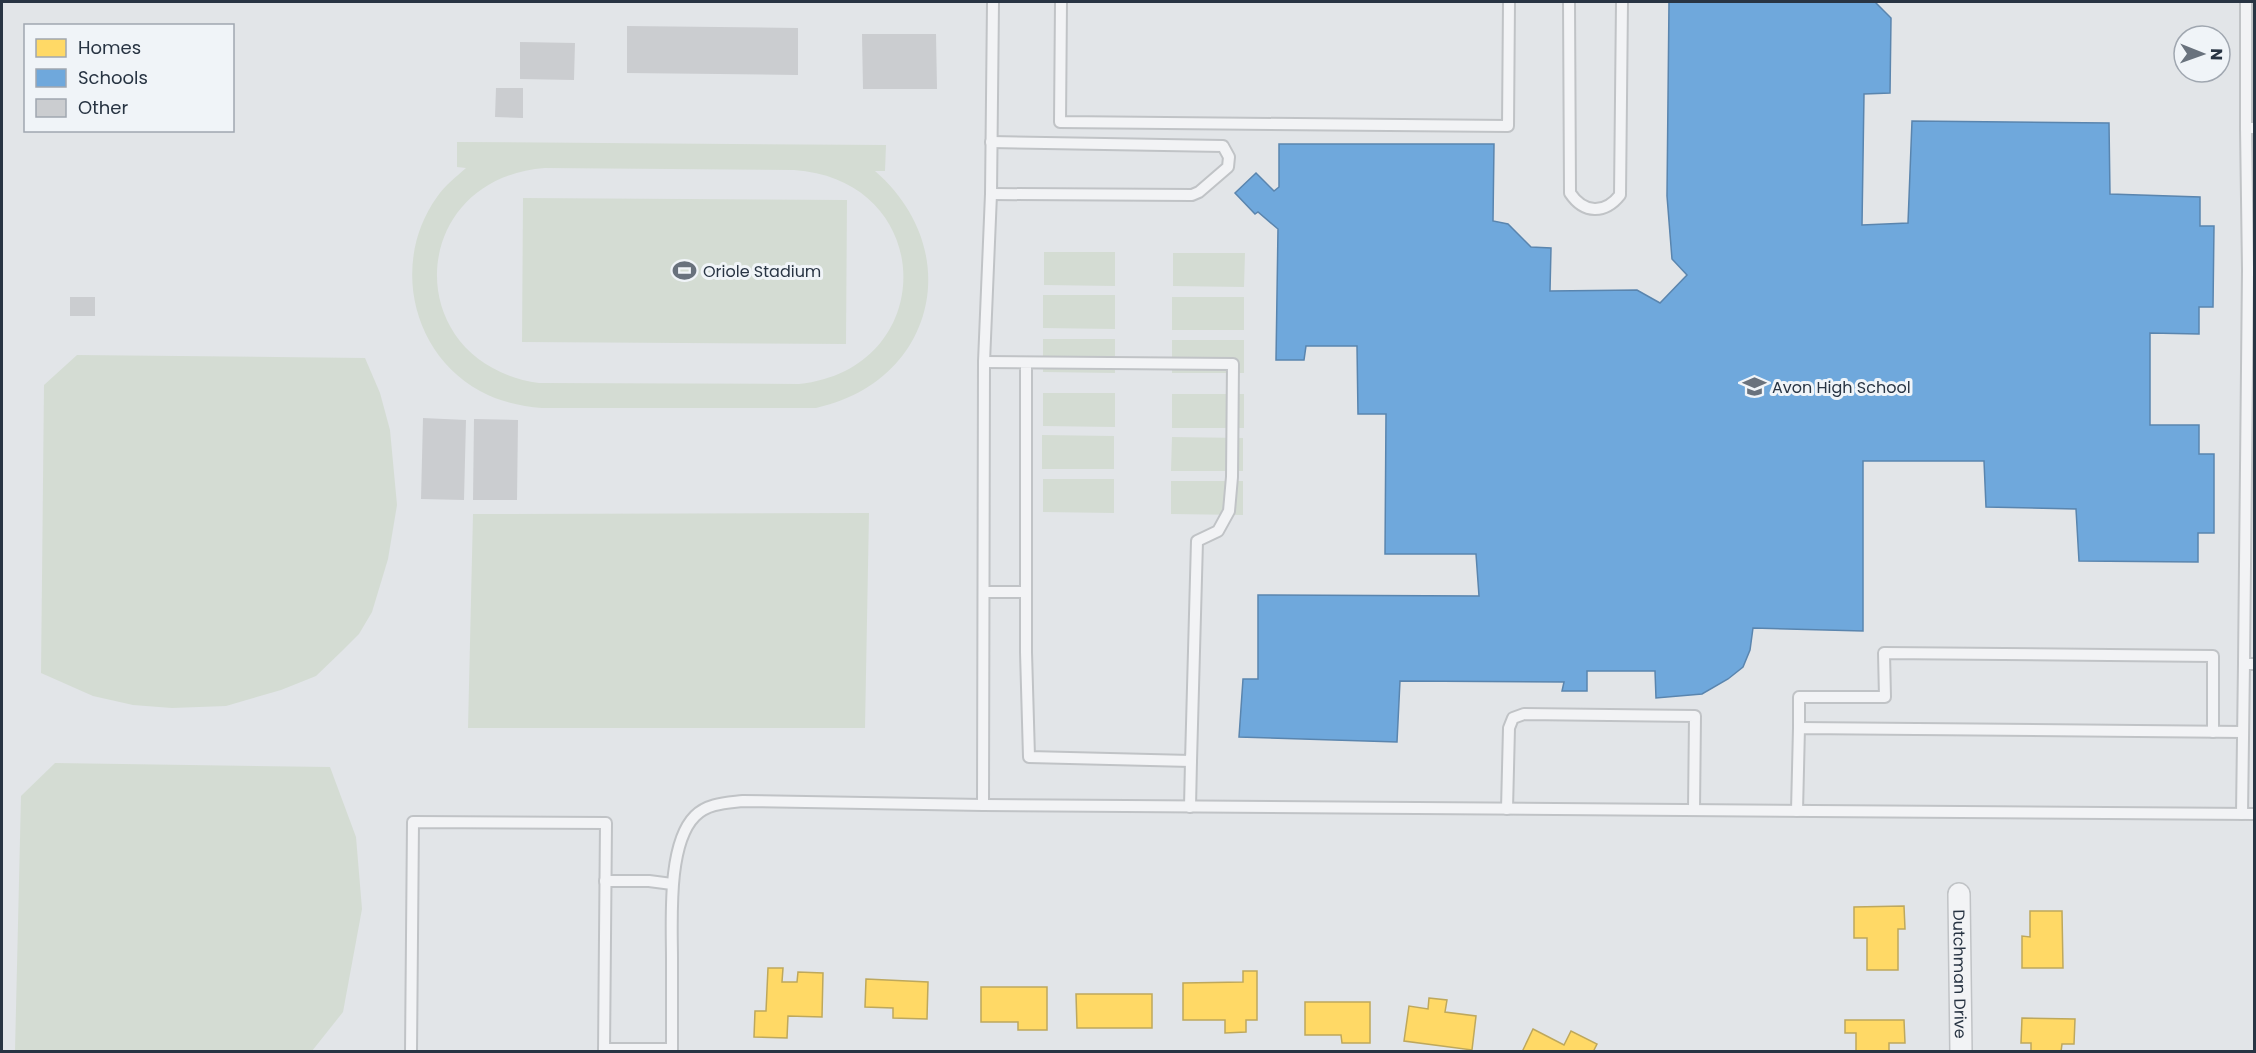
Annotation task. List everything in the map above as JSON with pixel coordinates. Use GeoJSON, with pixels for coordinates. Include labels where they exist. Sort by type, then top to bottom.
{"type":"FeatureCollection","features":[{"type":"Feature","properties":{"kind":"street","name":"Dutchman Drive"},"geometry":{"type":"LineString","coordinates":[[1959,894],[1961,1052]]}},
{"type":"Feature","properties":{"kind":"lane"},"geometry":{"type":"LineString","coordinates":[[982,805],[985,592],[984,362],[991,194],[993,2]]}},
{"type":"Feature","properties":{"kind":"lane"},"geometry":{"type":"LineString","coordinates":[[1061,2],[1060,122],[1508,126],[1509,2]]}},
{"type":"Feature","properties":{"kind":"lane"},"geometry":{"type":"LineString","coordinates":[[1569,2],[1570,193],[1576,202],[1587,208],[1600,209],[1612,205],[1620,195],[1622,2]]}},
{"type":"Feature","properties":{"kind":"lane"},"geometry":{"type":"LineString","coordinates":[[2242,814],[2243,732],[2249,664],[2252,270],[2246,2]]}},
{"type":"Feature","properties":{"kind":"lane"},"geometry":{"type":"LineString","coordinates":[[991,194],[1192,195],[1199,192],[1228,167],[1229,157],[1223,146],[992,142]]}},
{"type":"Feature","properties":{"kind":"lane"},"geometry":{"type":"LineString","coordinates":[[984,362],[1233,364],[1229,511],[1218,531],[1197,541],[1190,807]]}},
{"type":"Feature","properties":{"kind":"lane"},"geometry":{"type":"LineString","coordinates":[[1026,363],[1025,592],[1029,757],[1191,761]]}},
{"type":"Feature","properties":{"kind":"lane"},"geometry":{"type":"LineString","coordinates":[[985,592],[1025,592]]}},
{"type":"Feature","properties":{"kind":"lane"},"geometry":{"type":"LineString","coordinates":[[1797,811],[1799,697],[1885,697],[1884,653],[2213,656],[2213,732]]}},
{"type":"Feature","properties":{"kind":"lane"},"geometry":{"type":"LineString","coordinates":[[1507,809],[1509,728],[1514,718],[1524,714],[1535,714],[1695,716],[1695,810]]}},
{"type":"Feature","properties":{"kind":"lane"},"geometry":{"type":"LineString","coordinates":[[1799,728],[2243,732]]}},
{"type":"Feature","properties":{"kind":"lane"},"geometry":{"type":"LineString","coordinates":[[411,1052],[413,822],[606,823],[604,1050],[672,1050],[672,884],[680,844],[688,825],[697,814],[717,804],[743,801],[1190,807],[2254,814]]}},
{"type":"Feature","properties":{"kind":"lane"},"geometry":{"type":"LineString","coordinates":[[606,881],[672,884]]}},
{"type":"Feature","properties":{"kind":"shaded area"},"geometry":{"type":"Polygon","coordinates":[[[457,142],[886,145],[885,171],[875,171],[904,203],[921,238],[928,274],[925,310],[911,343],[888,371],[856,394],[816,408],[542,408],[503,401],[480,391],[456,374],[438,354],[424,330],[415,304],[412,276],[415,249],[423,222],[437,197],[466,168],[457,167],[457,142]],[[545,168],[499,180],[465,203],[445,236],[437,272],[442,309],[461,343],[493,368],[539,383],[799,384],[845,371],[878,346],[897,312],[903,275],[896,238],[875,206],[841,181],[794,170],[545,168]]]}},
{"type":"Feature","properties":{"kind":"shaded area","name":"Oriole Stadium"},"geometry":{"type":"Polygon","coordinates":[[[523,198],[847,200],[846,344],[522,342],[523,198]]]}},
{"type":"Feature","properties":{"kind":"shaded area"},"geometry":{"type":"Polygon","coordinates":[[[1044,252],[1115,252],[1115,286],[1044,285],[1044,252]]]}},
{"type":"Feature","properties":{"kind":"shaded area"},"geometry":{"type":"Polygon","coordinates":[[[1173,253],[1245,253],[1244,287],[1173,286],[1173,253]]]}},
{"type":"Feature","properties":{"kind":"shaded area"},"geometry":{"type":"Polygon","coordinates":[[[1043,295],[1115,295],[1115,329],[1043,328],[1043,295]]]}},
{"type":"Feature","properties":{"kind":"shaded area"},"geometry":{"type":"Polygon","coordinates":[[[1172,297],[1244,297],[1244,330],[1172,330],[1172,297]]]}},
{"type":"Feature","properties":{"kind":"shaded area"},"geometry":{"type":"Polygon","coordinates":[[[1043,339],[1115,339],[1115,373],[1043,372],[1043,339]]]}},
{"type":"Feature","properties":{"kind":"shaded area"},"geometry":{"type":"Polygon","coordinates":[[[1172,340],[1244,340],[1244,373],[1172,373],[1172,340]]]}},
{"type":"Feature","properties":{"kind":"shaded area"},"geometry":{"type":"Polygon","coordinates":[[[77,355],[365,358],[380,393],[390,430],[397,505],[388,559],[372,612],[359,634],[316,676],[281,690],[226,706],[172,708],[133,705],[93,696],[41,673],[44,385],[77,355]]]}},
{"type":"Feature","properties":{"kind":"shaded area"},"geometry":{"type":"Polygon","coordinates":[[[1043,393],[1115,393],[1115,427],[1043,426],[1043,393]]]}},
{"type":"Feature","properties":{"kind":"shaded area"},"geometry":{"type":"Polygon","coordinates":[[[1172,394],[1244,394],[1244,428],[1172,428],[1172,394]]]}},
{"type":"Feature","properties":{"kind":"shaded area"},"geometry":{"type":"Polygon","coordinates":[[[1042,435],[1114,436],[1114,469],[1042,469],[1042,435]]]}},
{"type":"Feature","properties":{"kind":"shaded area"},"geometry":{"type":"Polygon","coordinates":[[[1172,437],[1243,438],[1243,471],[1171,471],[1172,437]]]}},
{"type":"Feature","properties":{"kind":"shaded area"},"geometry":{"type":"Polygon","coordinates":[[[1043,479],[1114,479],[1114,513],[1043,512],[1043,479]]]}},
{"type":"Feature","properties":{"kind":"shaded area"},"geometry":{"type":"Polygon","coordinates":[[[1171,481],[1243,481],[1243,515],[1171,514],[1171,481]]]}},
{"type":"Feature","properties":{"kind":"shaded area"},"geometry":{"type":"Polygon","coordinates":[[[869,513],[865,728],[468,728],[473,514],[869,513]]]}},
{"type":"Feature","properties":{"kind":"shaded area"},"geometry":{"type":"Polygon","coordinates":[[[55,763],[330,767],[356,837],[362,909],[343,1012],[312,1051],[15,1051],[21,796],[55,763]]]}},
{"type":"Feature","properties":{"kind":"building: Homes"},"geometry":{"type":"Polygon","coordinates":[[[1904,906],[1905,929],[1898,929],[1898,970],[1867,970],[1867,938],[1854,938],[1854,907],[1904,906]]]}},
{"type":"Feature","properties":{"kind":"building: Homes"},"geometry":{"type":"Polygon","coordinates":[[[2030,911],[2062,911],[2063,968],[2022,968],[2022,936],[2030,937],[2030,911]]]}},
{"type":"Feature","properties":{"kind":"building: Homes"},"geometry":{"type":"Polygon","coordinates":[[[768,968],[783,968],[782,982],[797,982],[798,972],[823,973],[822,1017],[788,1016],[787,1038],[754,1037],[755,1011],[766,1011],[768,968]]]}},
{"type":"Feature","properties":{"kind":"building: Homes"},"geometry":{"type":"Polygon","coordinates":[[[1243,971],[1257,971],[1257,1020],[1246,1020],[1246,1032],[1225,1033],[1225,1020],[1183,1020],[1183,983],[1243,982],[1243,971]]]}},
{"type":"Feature","properties":{"kind":"building: Homes"},"geometry":{"type":"Polygon","coordinates":[[[866,979],[928,982],[927,1019],[893,1018],[893,1008],[865,1007],[866,979]]]}},
{"type":"Feature","properties":{"kind":"building: Homes"},"geometry":{"type":"Polygon","coordinates":[[[981,987],[1047,987],[1047,1030],[1018,1030],[1018,1022],[981,1022],[981,987]]]}},
{"type":"Feature","properties":{"kind":"building: Homes"},"geometry":{"type":"Polygon","coordinates":[[[1076,994],[1152,994],[1152,1028],[1077,1028],[1076,994]]]}},
{"type":"Feature","properties":{"kind":"building: Homes"},"geometry":{"type":"Polygon","coordinates":[[[1429,998],[1447,1000],[1445,1012],[1476,1016],[1472,1050],[1404,1041],[1409,1006],[1428,1009],[1429,998]]]}},
{"type":"Feature","properties":{"kind":"building: Homes"},"geometry":{"type":"Polygon","coordinates":[[[1305,1002],[1370,1002],[1370,1043],[1342,1043],[1341,1035],[1305,1035],[1305,1002]]]}},
{"type":"Feature","properties":{"kind":"building: Homes"},"geometry":{"type":"Polygon","coordinates":[[[2022,1018],[2075,1019],[2074,1044],[2062,1044],[2061,1052],[2031,1052],[2031,1043],[2021,1043],[2022,1018]]]}},
{"type":"Feature","properties":{"kind":"building: Homes"},"geometry":{"type":"Polygon","coordinates":[[[1845,1020],[1904,1020],[1905,1043],[1889,1043],[1889,1052],[1856,1052],[1856,1033],[1845,1033],[1845,1020]]]}},
{"type":"Feature","properties":{"kind":"building: Homes"},"geometry":{"type":"Polygon","coordinates":[[[1533,1029],[1564,1045],[1571,1031],[1597,1044],[1593,1052],[1522,1052],[1533,1029]]]}},
{"type":"Feature","properties":{"kind":"building: Schools","name":"Avon High School"},"geometry":{"type":"Polygon","coordinates":[[[1669,2],[1875,2],[1891,18],[1890,93],[1864,94],[1862,225],[1908,223],[1912,121],[2109,123],[2110,194],[2200,197],[2200,226],[2214,226],[2213,307],[2199,307],[2199,334],[2150,333],[2150,425],[2199,425],[2199,454],[2214,454],[2214,533],[2198,533],[2198,562],[2079,561],[2076,509],[1986,507],[1984,461],[1863,461],[1863,631],[1753,628],[1750,650],[1743,667],[1702,694],[1656,698],[1655,671],[1587,671],[1587,691],[1562,691],[1564,682],[1400,681],[1397,742],[1239,737],[1243,679],[1258,679],[1258,595],[1479,596],[1476,554],[1385,554],[1386,414],[1358,414],[1357,346],[1306,346],[1304,360],[1276,360],[1278,229],[1258,212],[1255,214],[1235,193],[1256,173],[1274,191],[1279,187],[1279,144],[1494,144],[1493,221],[1508,224],[1531,247],[1551,248],[1550,291],[1637,290],[1660,303],[1687,275],[1672,259],[1667,196],[1669,2]]]}},
{"type":"Feature","properties":{"kind":"building: Other"},"geometry":{"type":"Polygon","coordinates":[[[627,26],[798,28],[798,75],[627,73],[627,26]]]}},
{"type":"Feature","properties":{"kind":"building: Other"},"geometry":{"type":"Polygon","coordinates":[[[862,34],[936,34],[937,89],[863,89],[862,34]]]}},
{"type":"Feature","properties":{"kind":"building: Other"},"geometry":{"type":"Polygon","coordinates":[[[520,42],[575,43],[574,80],[520,79],[520,42]]]}},
{"type":"Feature","properties":{"kind":"building: Other"},"geometry":{"type":"Polygon","coordinates":[[[496,88],[523,88],[523,118],[495,117],[496,88]]]}},
{"type":"Feature","properties":{"kind":"building: Other"},"geometry":{"type":"Polygon","coordinates":[[[70,297],[95,297],[95,316],[70,316],[70,297]]]}},
{"type":"Feature","properties":{"kind":"building: Other"},"geometry":{"type":"Polygon","coordinates":[[[423,418],[466,420],[464,500],[421,499],[423,418]]]}},
{"type":"Feature","properties":{"kind":"building: Other"},"geometry":{"type":"Polygon","coordinates":[[[474,419],[518,420],[517,500],[473,500],[474,419]]]}},
{"type":"Feature","properties":{"kind":"place","name":"Oriole Stadium"},"geometry":{"type":"Point","coordinates":[685,271]}},
{"type":"Feature","properties":{"kind":"place","name":"Avon High School"},"geometry":{"type":"Point","coordinates":[1754,387]}}]}
